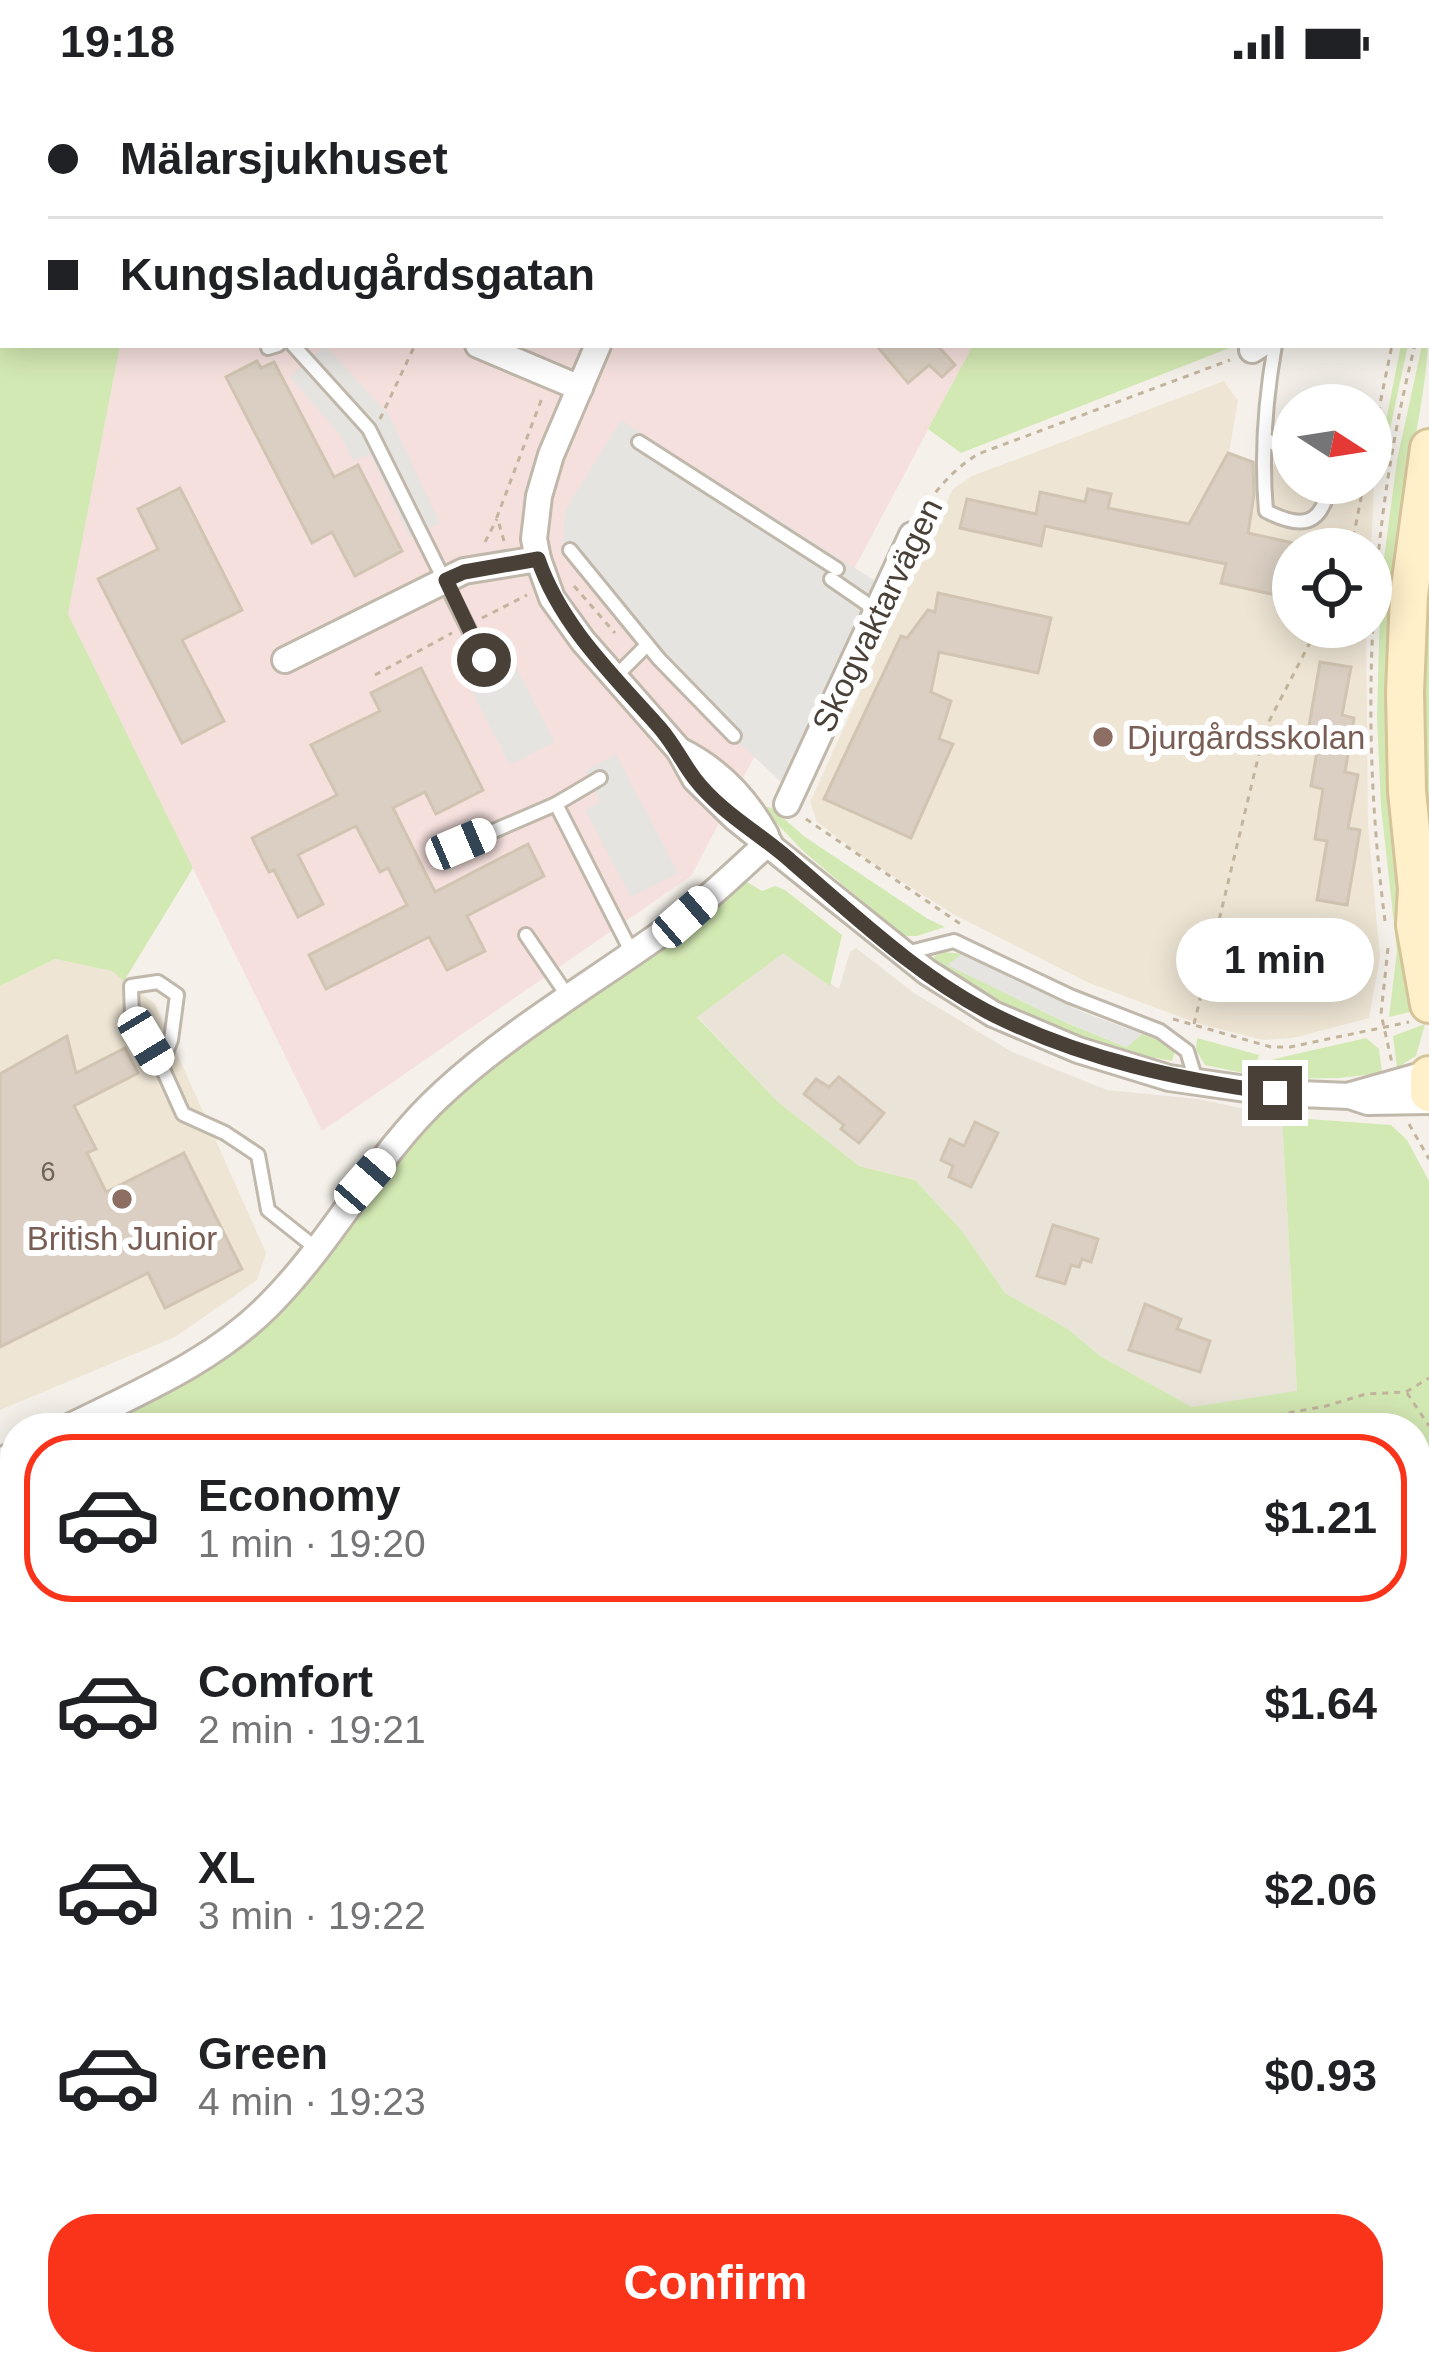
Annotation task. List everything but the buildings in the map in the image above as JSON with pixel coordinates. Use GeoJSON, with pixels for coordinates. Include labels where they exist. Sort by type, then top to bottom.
{"type":"FeatureCollection","features":[{"type":"Feature","properties":{"kind":"main road"},"geometry":{"type":"LineString","coordinates":[[1427,1013],[1415,926],[1423,901],[1407,791],[1406,692],[1409,595],[1429,448]]}},
{"type":"Feature","properties":{"kind":"main road"},"geometry":{"type":"LineString","coordinates":[[1422,1104],[1429,1074]]}},
{"type":"Feature","properties":{"kind":"street"},"geometry":{"type":"LineString","coordinates":[[597,348],[551,455],[539,496],[538,559],[552,598],[680,750],[695,779],[735,818],[903,954],[993,1014],[1078,1050],[1169,1078],[1275,1093],[1422,1104]]}},
{"type":"Feature","properties":{"kind":"street"},"geometry":{"type":"LineString","coordinates":[[514,352],[580,388]]}},
{"type":"Feature","properties":{"kind":"street","name":"Skogvaktarvägen"},"geometry":{"type":"LineString","coordinates":[[787,804],[911,536]]}},
{"type":"Feature","properties":{"kind":"street"},"geometry":{"type":"LineString","coordinates":[[285,660],[464,572],[538,559]]}},
{"type":"Feature","properties":{"kind":"street"},"geometry":{"type":"LineString","coordinates":[[97,1413],[186,1369],[234,1336],[268,1306],[317,1249],[365,1181],[437,1098],[472,1066],[685,917],[770,842]]}},
{"type":"Feature","properties":{"kind":"street"},"geometry":{"type":"LineString","coordinates":[[1350,1096],[1429,1074]]}},
{"type":"Feature","properties":{"kind":"lane"},"geometry":{"type":"LineString","coordinates":[[296,348],[369,429],[484,660]]}},
{"type":"Feature","properties":{"kind":"lane"},"geometry":{"type":"LineString","coordinates":[[1263,348],[1266,511],[1286,521],[1305,523],[1316,517],[1321,504]]}},
{"type":"Feature","properties":{"kind":"lane"},"geometry":{"type":"LineString","coordinates":[[1264,438],[1272,442]]}},
{"type":"Feature","properties":{"kind":"lane"},"geometry":{"type":"LineString","coordinates":[[639,442],[834,574],[877,610]]}},
{"type":"Feature","properties":{"kind":"lane"},"geometry":{"type":"LineString","coordinates":[[570,550],[647,644],[734,736]]}},
{"type":"Feature","properties":{"kind":"lane"},"geometry":{"type":"LineString","coordinates":[[615,677],[647,644]]}},
{"type":"Feature","properties":{"kind":"lane"},"geometry":{"type":"LineString","coordinates":[[461,844],[556,804],[600,778]]}},
{"type":"Feature","properties":{"kind":"lane"},"geometry":{"type":"LineString","coordinates":[[556,804],[633,954]]}},
{"type":"Feature","properties":{"kind":"lane"},"geometry":{"type":"LineString","coordinates":[[526,935],[570,999]]}},
{"type":"Feature","properties":{"kind":"lane"},"geometry":{"type":"LineString","coordinates":[[903,954],[954,941],[1070,996],[1160,1031],[1187,1051],[1197,1082]]}},
{"type":"Feature","properties":{"kind":"lane"},"geometry":{"type":"LineString","coordinates":[[161,1065],[171,1040],[177,995],[158,982],[131,986],[132,1017],[183,1114],[225,1133],[258,1156],[268,1210],[317,1249]]}},
{"type":"Feature","properties":{"kind":"path"},"geometry":{"type":"LineString","coordinates":[[369,429],[383,416],[414,348]]}},
{"type":"Feature","properties":{"kind":"path","name":"Skogvaktarvägen"},"geometry":{"type":"LineString","coordinates":[[911,536],[937,488],[978,454],[1260,348]]}},
{"type":"Feature","properties":{"kind":"path"},"geometry":{"type":"LineString","coordinates":[[1383,384],[1390,348]]}},
{"type":"Feature","properties":{"kind":"path"},"geometry":{"type":"LineString","coordinates":[[509,564],[497,517],[551,376]]}},
{"type":"Feature","properties":{"kind":"path"},"geometry":{"type":"LineString","coordinates":[[567,577],[635,657]]}},
{"type":"Feature","properties":{"kind":"path"},"geometry":{"type":"LineString","coordinates":[[1194,1027],[1265,729],[1307,648]]}},
{"type":"Feature","properties":{"kind":"path"},"geometry":{"type":"LineString","coordinates":[[787,804],[960,924]]}},
{"type":"Feature","properties":{"kind":"path"},"geometry":{"type":"LineString","coordinates":[[1172,1018],[1271,1047],[1289,1047],[1427,1013]]}},
{"type":"Feature","properties":{"kind":"path"},"geometry":{"type":"LineString","coordinates":[[1422,1104],[1429,1159]]}},
{"type":"Feature","properties":{"kind":"path"},"geometry":{"type":"LineString","coordinates":[[1288,1413],[1366,1394],[1406,1392],[1429,1378]]}},
{"type":"Feature","properties":{"kind":"path"},"geometry":{"type":"LineString","coordinates":[[1406,1392],[1420,1413]]}},
{"type":"Feature","properties":{"kind":"shaded area"},"geometry":{"type":"Polygon","coordinates":[[[119,348],[971,348],[691,876],[322,1131],[68,614],[119,348]]]}},
{"type":"Feature","properties":{"kind":"shaded area"},"geometry":{"type":"Polygon","coordinates":[[[322,348],[328,348],[389,415],[440,523],[410,538],[370,454],[353,461],[342,437],[290,377],[322,348]]]}},
{"type":"Feature","properties":{"kind":"shaded area","name":"Djurgårdsskolan"},"geometry":{"type":"Polygon","coordinates":[[[1224,381],[1238,401],[1229,453],[1272,464],[1272,504],[1373,504],[1372,528],[1272,528],[1272,648],[1366,648],[1368,826],[1380,957],[1369,1018],[1293,1038],[1263,1040],[1197,1023],[1089,983],[955,915],[817,822],[810,802],[953,489],[972,476],[1224,381]]]}},
{"type":"Feature","properties":{"kind":"shaded area"},"geometry":{"type":"Polygon","coordinates":[[[621,420],[877,582],[783,784],[641,650],[562,550],[565,510],[621,420]]]}},
{"type":"Feature","properties":{"kind":"shaded area"},"geometry":{"type":"Polygon","coordinates":[[[504,644],[555,742],[510,765],[459,667],[504,644]]]}},
{"type":"Feature","properties":{"kind":"shaded area"},"geometry":{"type":"Polygon","coordinates":[[[616,754],[678,873],[631,897],[585,810],[601,802],[585,771],[616,754]]]}},
{"type":"Feature","properties":{"kind":"shaded area"},"geometry":{"type":"Polygon","coordinates":[[[856,948],[914,993],[1012,1052],[1107,1090],[1198,1099],[1282,1117],[1297,1392],[1192,1407],[1100,1356],[1068,1329],[1005,1293],[963,1232],[915,1180],[859,1166],[778,1102],[697,1016],[783,952],[839,989],[850,952],[856,948]]]}},
{"type":"Feature","properties":{"kind":"shaded area"},"geometry":{"type":"Polygon","coordinates":[[[963,954],[1080,1011],[1142,1034],[1127,1047],[1067,1023],[947,965],[963,954]]]}},
{"type":"Feature","properties":{"kind":"shaded area","name":"British Junior"},"geometry":{"type":"Polygon","coordinates":[[[55,959],[112,971],[155,1004],[266,1253],[257,1280],[175,1337],[0,1410],[0,986],[55,959]]]}},
{"type":"Feature","properties":{"kind":"green space"},"geometry":{"type":"Polygon","coordinates":[[[0,348],[119,348],[68,614],[193,868],[124,981],[112,971],[55,959],[0,986],[0,348]]]}},
{"type":"Feature","properties":{"kind":"green space"},"geometry":{"type":"Polygon","coordinates":[[[971,348],[1229,348],[961,453],[928,429],[971,348]]]}},
{"type":"Feature","properties":{"kind":"green space"},"geometry":{"type":"Polygon","coordinates":[[[1400,348],[1407,348],[1392,419],[1400,348]]]}},
{"type":"Feature","properties":{"kind":"green space"},"geometry":{"type":"Polygon","coordinates":[[[1421,348],[1428,348],[1402,507],[1392,606],[1392,528],[1388,528],[1421,348]]]}},
{"type":"Feature","properties":{"kind":"green space"},"geometry":{"type":"Polygon","coordinates":[[[1429,563],[1429,859],[1420,710],[1429,563]]]}},
{"type":"Feature","properties":{"kind":"green space"},"geometry":{"type":"Polygon","coordinates":[[[1379,648],[1390,648],[1389,785],[1395,856],[1422,1009],[1389,1017],[1397,951],[1381,807],[1379,648]]]}},
{"type":"Feature","properties":{"kind":"green space"},"geometry":{"type":"Polygon","coordinates":[[[760,806],[772,808],[805,837],[945,927],[903,936],[802,850],[760,806]]]}},
{"type":"Feature","properties":{"kind":"green space"},"geometry":{"type":"Polygon","coordinates":[[[747,882],[762,891],[775,886],[842,935],[830,986],[783,953],[697,1017],[778,1102],[859,1166],[915,1180],[963,1232],[1005,1293],[1068,1329],[1100,1356],[1192,1407],[1297,1391],[1282,1117],[1391,1125],[1407,1140],[1429,1181],[1429,1413],[114,1413],[196,1370],[461,1089],[747,882]]]}},
{"type":"Feature","properties":{"kind":"green space"},"geometry":{"type":"Polygon","coordinates":[[[963,954],[948,965],[1067,1023],[1126,1047],[1142,1034],[1176,1047],[1172,1061],[1078,1036],[1019,1010],[935,961],[934,956],[963,954]]]}},
{"type":"Feature","properties":{"kind":"green space"},"geometry":{"type":"Polygon","coordinates":[[[1425,1024],[1416,1056],[1397,1068],[1393,1036],[1425,1024]]]}},
{"type":"Feature","properties":{"kind":"green space"},"geometry":{"type":"Polygon","coordinates":[[[1197,1038],[1259,1055],[1253,1075],[1205,1065],[1196,1050],[1197,1038]]]}},
{"type":"Feature","properties":{"kind":"green space"},"geometry":{"type":"Polygon","coordinates":[[[1366,1038],[1379,1049],[1382,1073],[1281,1079],[1275,1074],[1274,1059],[1366,1038]]]}},
{"type":"Feature","properties":{"kind":"place","name":"Djurgårdsskolan"},"geometry":{"type":"Point","coordinates":[1103,737]}},
{"type":"Feature","properties":{"kind":"place","name":"British Junior"},"geometry":{"type":"Point","coordinates":[122,1199]}},
{"type":"Feature","properties":{"kind":"route"},"geometry":{"type":"LineString","coordinates":[[484,660],[446,580],[464,572],[538,559],[552,598],[680,750],[695,779],[735,818],[926,971],[993,1014],[1078,1050],[1169,1078],[1275,1093]]}}]}
